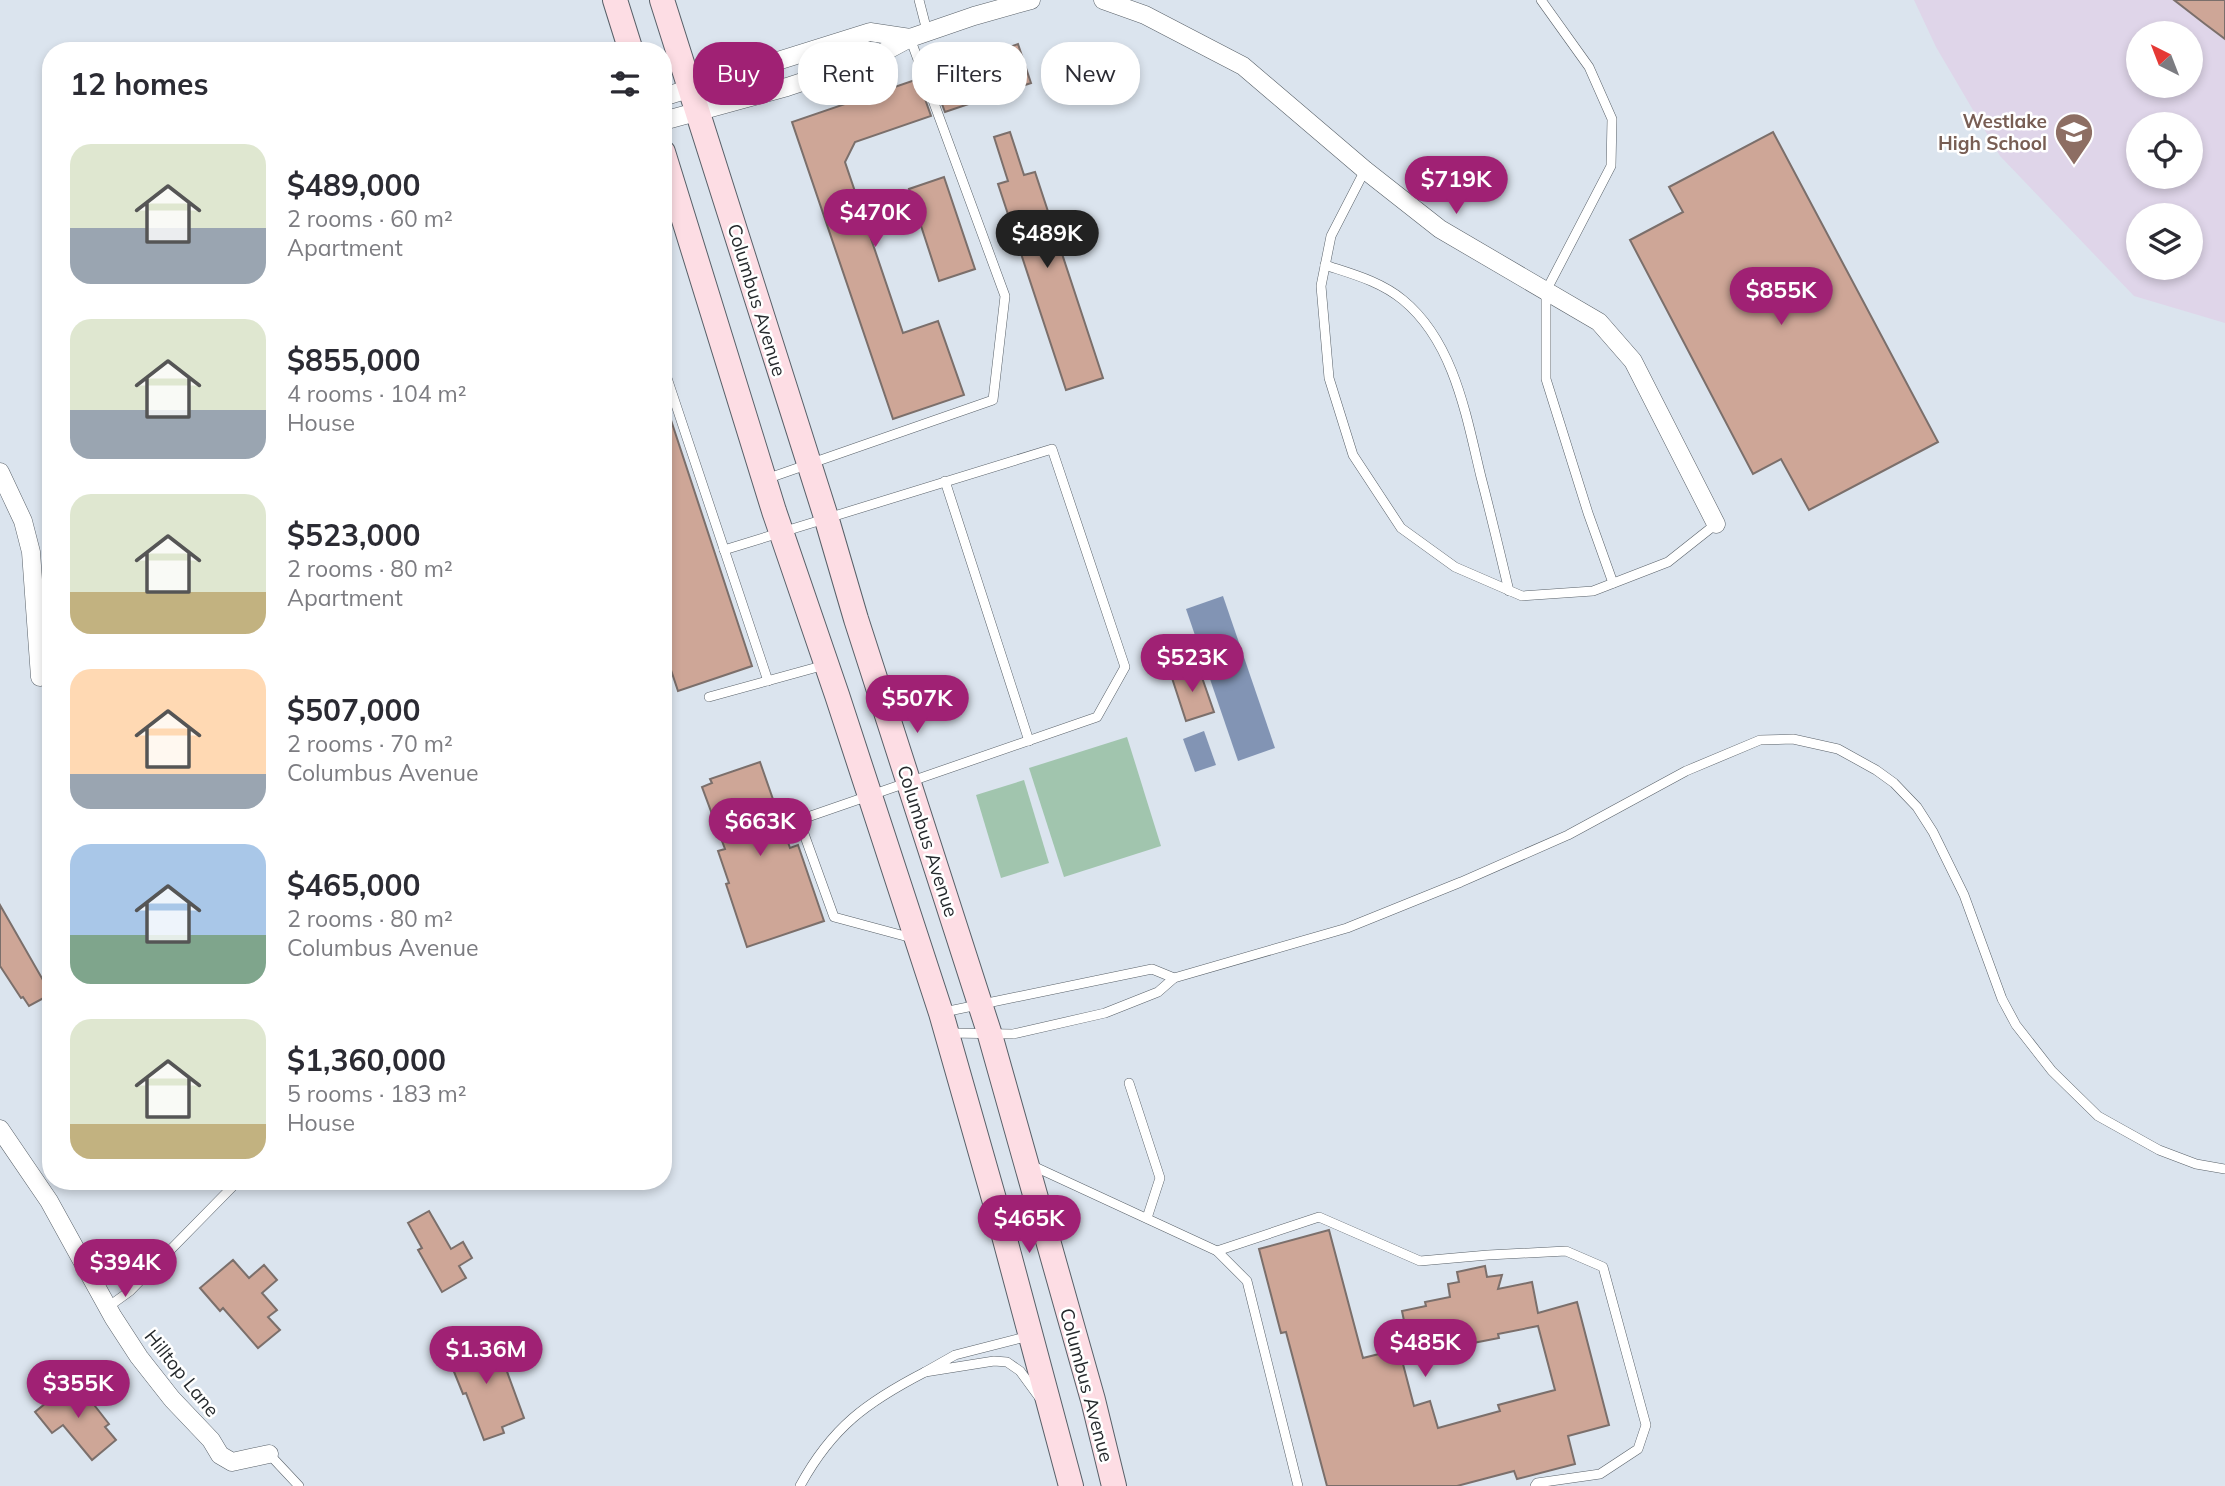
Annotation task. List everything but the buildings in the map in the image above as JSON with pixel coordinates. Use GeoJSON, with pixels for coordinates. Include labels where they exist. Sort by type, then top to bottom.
{"type":"FeatureCollection","features":[{"type":"Feature","properties":{"kind":"street"},"geometry":{"type":"LineString","coordinates":[[615,0],[628,42]]}},
{"type":"Feature","properties":{"kind":"street","name":"Columbus Avenue"},"geometry":{"type":"LineString","coordinates":[[662,0],[856,619],[981,1005],[1093,1400],[1114,1486]]}},
{"type":"Feature","properties":{"kind":"street"},"geometry":{"type":"LineString","coordinates":[[672,119],[787,87],[869,60],[927,31],[1031,0]]}},
{"type":"Feature","properties":{"kind":"street"},"geometry":{"type":"LineString","coordinates":[[1103,0],[1145,15],[1243,66],[1365,170],[1440,229],[1599,322],[1633,361],[1716,524]]}},
{"type":"Feature","properties":{"kind":"street"},"geometry":{"type":"LineString","coordinates":[[672,94],[870,32],[910,38]]}},
{"type":"Feature","properties":{"kind":"street"},"geometry":{"type":"LineString","coordinates":[[672,199],[944,1023],[1071,1486]]}},
{"type":"Feature","properties":{"kind":"street"},"geometry":{"type":"LineString","coordinates":[[0,472],[23,521],[32,552],[40,677]]}},
{"type":"Feature","properties":{"kind":"street","name":"Hilltop Lane"},"geometry":{"type":"LineString","coordinates":[[0,1129],[49,1201],[107,1307],[139,1357],[172,1399],[211,1440],[220,1455],[232,1462],[269,1454]]}},
{"type":"Feature","properties":{"kind":"street"},"geometry":{"type":"LineString","coordinates":[[1004,1237],[1045,1229]]}},
{"type":"Feature","properties":{"kind":"lane"},"geometry":{"type":"LineString","coordinates":[[919,0],[927,31]]}},
{"type":"Feature","properties":{"kind":"lane"},"geometry":{"type":"LineString","coordinates":[[1541,0],[1588,67],[1612,120],[1611,166],[1546,291],[1546,379],[1613,583]]}},
{"type":"Feature","properties":{"kind":"lane"},"geometry":{"type":"LineString","coordinates":[[764,479],[993,400],[1005,296],[910,38]]}},
{"type":"Feature","properties":{"kind":"lane"},"geometry":{"type":"LineString","coordinates":[[1365,170],[1331,236],[1321,286],[1329,378],[1353,455],[1401,528],[1455,567],[1522,596],[1593,591],[1668,562],[1716,524]]}},
{"type":"Feature","properties":{"kind":"lane"},"geometry":{"type":"LineString","coordinates":[[1325,265],[1373,281],[1403,300],[1432,331],[1452,372],[1470,429],[1509,591]]}},
{"type":"Feature","properties":{"kind":"lane"},"geometry":{"type":"LineString","coordinates":[[672,393],[768,681]]}},
{"type":"Feature","properties":{"kind":"lane"},"geometry":{"type":"LineString","coordinates":[[724,550],[1052,449],[1125,667],[1097,717],[799,820],[834,917],[917,940]]}},
{"type":"Feature","properties":{"kind":"lane"},"geometry":{"type":"LineString","coordinates":[[945,481],[1028,741]]}},
{"type":"Feature","properties":{"kind":"lane"},"geometry":{"type":"LineString","coordinates":[[709,697],[827,665]]}},
{"type":"Feature","properties":{"kind":"lane"},"geometry":{"type":"LineString","coordinates":[[944,1023],[990,1035],[1013,1034],[1105,1013],[1158,992],[1174,978],[1348,928],[1461,882],[1568,835],[1686,772],[1760,740],[1793,739],[1838,749],[1866,764],[1894,783],[1917,807],[1933,832],[1964,895],[2002,999],[2016,1025],[2052,1071],[2098,1116],[2159,1150],[2196,1164],[2225,1169]]}},
{"type":"Feature","properties":{"kind":"lane"},"geometry":{"type":"LineString","coordinates":[[944,1023],[981,1005],[1152,969],[1174,978]]}},
{"type":"Feature","properties":{"kind":"lane"},"geometry":{"type":"LineString","coordinates":[[1129,1083],[1160,1178],[1147,1218]]}},
{"type":"Feature","properties":{"kind":"lane"},"geometry":{"type":"LineString","coordinates":[[1026,1163],[1217,1251],[1247,1281],[1298,1486]]}},
{"type":"Feature","properties":{"kind":"lane"},"geometry":{"type":"LineString","coordinates":[[107,1307],[130,1291],[229,1190]]}},
{"type":"Feature","properties":{"kind":"lane"},"geometry":{"type":"LineString","coordinates":[[1217,1251],[1319,1217],[1420,1261],[1566,1251],[1602,1267],[1646,1425],[1639,1449],[1600,1474],[1537,1483],[1535,1486]]}},
{"type":"Feature","properties":{"kind":"lane"},"geometry":{"type":"LineString","coordinates":[[800,1486],[826,1444],[848,1421],[885,1393],[955,1355],[1030,1336]]}},
{"type":"Feature","properties":{"kind":"lane"},"geometry":{"type":"LineString","coordinates":[[925,1372],[994,1361],[1007,1362],[1020,1371],[1052,1417]]}},
{"type":"Feature","properties":{"kind":"lane"},"geometry":{"type":"LineString","coordinates":[[269,1454],[299,1486]]}},
{"type":"Feature","properties":{"kind":"shaded area","name":"Westlake High School"},"geometry":{"type":"Polygon","coordinates":[[[1914,0],[2225,0],[2225,323],[2134,296],[2000,156],[1936,47],[1914,0]]]}},
{"type":"Feature","properties":{"kind":"green space"},"geometry":{"type":"Polygon","coordinates":[[[1127,737],[1161,846],[1064,877],[1029,768],[1127,737]]]}},
{"type":"Feature","properties":{"kind":"green space"},"geometry":{"type":"Polygon","coordinates":[[[1024,780],[1049,863],[1001,878],[976,795],[1024,780]]]}},
{"type":"Feature","properties":{"kind":"water"},"geometry":{"type":"Polygon","coordinates":[[[1223,596],[1275,748],[1238,761],[1186,609],[1223,596]]]}},
{"type":"Feature","properties":{"kind":"water"},"geometry":{"type":"Polygon","coordinates":[[[1204,731],[1216,765],[1195,772],[1183,739],[1204,731]]]}},
{"type":"Feature","properties":{"kind":"place","name":"Westlake High School"},"geometry":{"type":"Point","coordinates":[2074,166]}}]}
